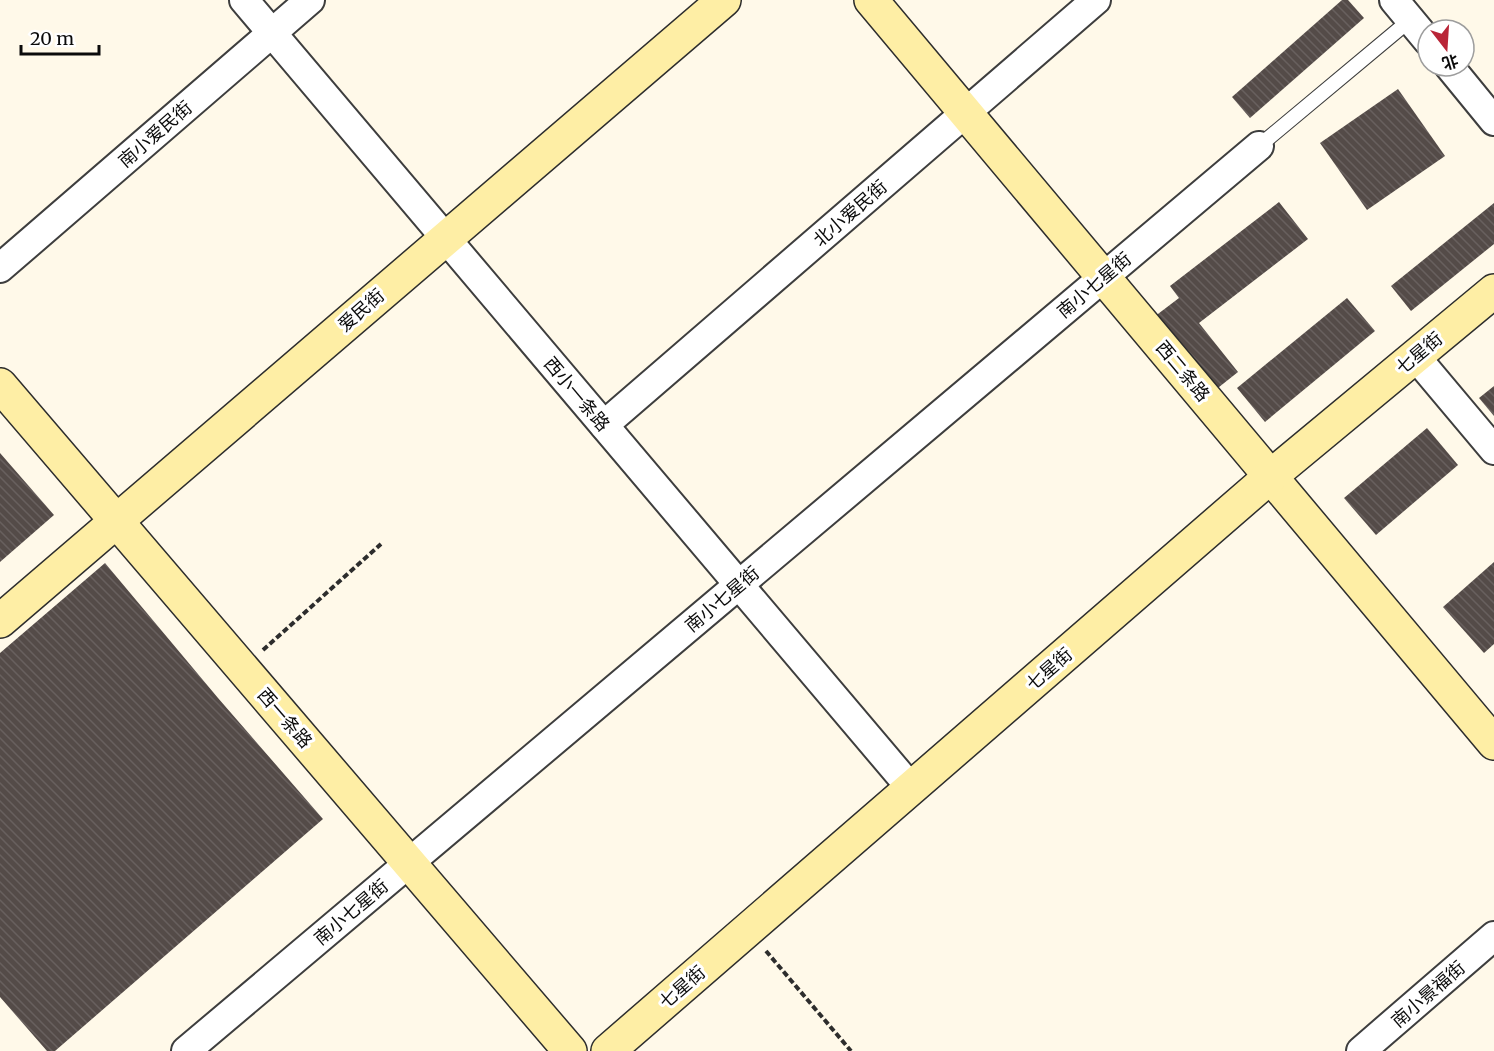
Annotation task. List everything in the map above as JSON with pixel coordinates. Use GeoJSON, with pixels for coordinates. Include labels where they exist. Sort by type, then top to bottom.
{"type":"FeatureCollection","features":[{"type":"Feature","properties":{"kind":"street","name":"西小一条路"},"geometry":{"type":"LineString","coordinates":[[244,0],[911,788]]}},
{"type":"Feature","properties":{"kind":"street","name":"南小爱民街"},"geometry":{"type":"LineString","coordinates":[[0,268],[309,0]]}},
{"type":"Feature","properties":{"kind":"street","name":"爱民街"},"geometry":{"type":"LineString","coordinates":[[0,621],[724,0]]}},
{"type":"Feature","properties":{"kind":"street","name":"西二条路"},"geometry":{"type":"LineString","coordinates":[[870,0],[1494,743]]}},
{"type":"Feature","properties":{"kind":"street","name":"北小爱民街"},"geometry":{"type":"LineString","coordinates":[[604,425],[1096,0]]}},
{"type":"Feature","properties":{"kind":"street"},"geometry":{"type":"LineString","coordinates":[[1459,78],[1494,121]]}},
{"type":"Feature","properties":{"kind":"street","name":"南小七星街"},"geometry":{"type":"LineString","coordinates":[[186,1051],[1259,146]]}},
{"type":"Feature","properties":{"kind":"street","name":"七星街"},"geometry":{"type":"LineString","coordinates":[[608,1051],[1271,476],[1494,291]]}},
{"type":"Feature","properties":{"kind":"street"},"geometry":{"type":"LineString","coordinates":[[1415,356],[1494,450]]}},
{"type":"Feature","properties":{"kind":"street","name":"西一条路"},"geometry":{"type":"LineString","coordinates":[[0,385],[570,1051]]}},
{"type":"Feature","properties":{"kind":"street","name":"南小景福街"},"geometry":{"type":"LineString","coordinates":[[1361,1051],[1494,936]]}},
{"type":"Feature","properties":{"kind":"lane"},"geometry":{"type":"LineString","coordinates":[[1259,146],[1411,20]]}},
{"type":"Feature","properties":{"kind":"path"},"geometry":{"type":"LineString","coordinates":[[243,669],[381,544]]}},
{"type":"Feature","properties":{"kind":"path"},"geometry":{"type":"LineString","coordinates":[[748,930],[852,1051]]}},
{"type":"Feature","properties":{"kind":"building"},"geometry":{"type":"Polygon","coordinates":[[[1342,0],[1348,0],[1364,18],[1250,118],[1232,97],[1342,0]]]}},
{"type":"Feature","properties":{"kind":"building"},"geometry":{"type":"Polygon","coordinates":[[[1398,89],[1445,156],[1367,210],[1320,143],[1398,89]]]}},
{"type":"Feature","properties":{"kind":"building"},"geometry":{"type":"Polygon","coordinates":[[[1279,202],[1308,239],[1199,323],[1238,372],[1209,395],[1150,320],[1179,298],[1170,286],[1279,202]]]}},
{"type":"Feature","properties":{"kind":"building"},"geometry":{"type":"Polygon","coordinates":[[[1494,203],[1494,244],[1411,311],[1391,286],[1494,203]]]}},
{"type":"Feature","properties":{"kind":"building"},"geometry":{"type":"Polygon","coordinates":[[[1347,298],[1375,331],[1265,422],[1237,388],[1347,298]]]}},
{"type":"Feature","properties":{"kind":"building"},"geometry":{"type":"Polygon","coordinates":[[[1494,386],[1494,416],[1479,398],[1494,386]]]}},
{"type":"Feature","properties":{"kind":"building"},"geometry":{"type":"Polygon","coordinates":[[[1427,428],[1458,465],[1376,535],[1344,498],[1427,428]]]}},
{"type":"Feature","properties":{"kind":"building"},"geometry":{"type":"Polygon","coordinates":[[[0,453],[54,515],[0,562],[0,453]]]}},
{"type":"Feature","properties":{"kind":"building"},"geometry":{"type":"Polygon","coordinates":[[[1494,562],[1494,644],[1484,653],[1443,607],[1494,562]]]}},
{"type":"Feature","properties":{"kind":"building"},"geometry":{"type":"Polygon","coordinates":[[[105,563],[323,819],[55,1051],[47,1051],[0,997],[0,653],[105,563]]]}}]}
